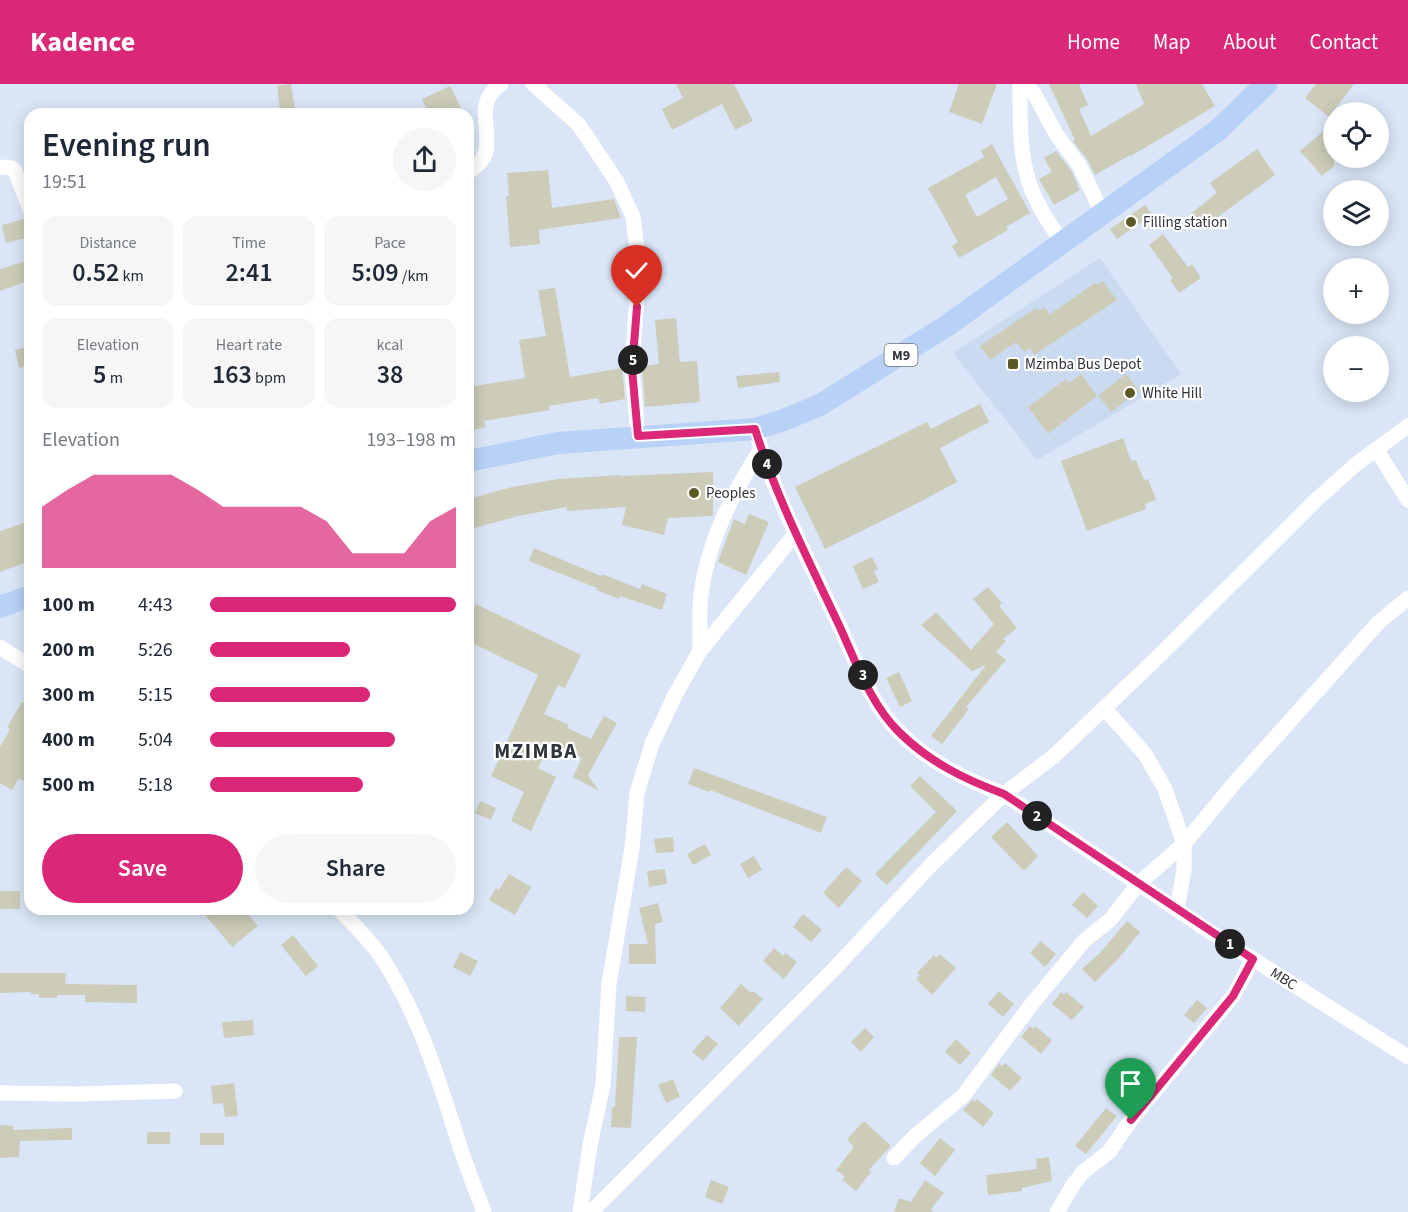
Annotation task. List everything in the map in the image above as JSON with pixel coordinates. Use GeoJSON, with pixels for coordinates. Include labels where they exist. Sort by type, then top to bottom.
{"type":"FeatureCollection","features":[{"type":"Feature","properties":{"kind":"main road","name":"M9"},"geometry":{"type":"LineString","coordinates":[[474,460],[558,442],[638,436],[758,439],[781,422],[820,405],[854,386],[948,325],[992,291],[1063,243],[1217,131],[1266,84]]}},
{"type":"Feature","properties":{"kind":"main road"},"geometry":{"type":"LineString","coordinates":[[0,608],[24,598]]}},
{"type":"Feature","properties":{"kind":"street"},"geometry":{"type":"LineString","coordinates":[[474,168],[482,161],[486,152],[485,105],[493,90],[501,84]]}},
{"type":"Feature","properties":{"kind":"street"},"geometry":{"type":"LineString","coordinates":[[533,84],[579,125],[617,182],[633,217],[639,266],[632,369],[638,436]]}},
{"type":"Feature","properties":{"kind":"street"},"geometry":{"type":"LineString","coordinates":[[1020,84],[1020,122],[1028,181],[1047,221],[1063,243]]}},
{"type":"Feature","properties":{"kind":"street"},"geometry":{"type":"LineString","coordinates":[[1026,84],[1035,95],[1056,134],[1079,165],[1103,214]]}},
{"type":"Feature","properties":{"kind":"street"},"geometry":{"type":"LineString","coordinates":[[0,167],[12,168],[15,171],[24,194]]}},
{"type":"Feature","properties":{"kind":"street"},"geometry":{"type":"LineString","coordinates":[[591,1212],[818,985],[931,865],[1004,794],[1054,756],[1159,656],[1315,501],[1376,449],[1408,426]]}},
{"type":"Feature","properties":{"kind":"street"},"geometry":{"type":"LineString","coordinates":[[700,651],[701,595],[710,550],[758,439]]}},
{"type":"Feature","properties":{"kind":"street","name":"MBC"},"geometry":{"type":"LineString","coordinates":[[758,439],[796,533],[872,695],[897,731],[931,759],[964,778],[1004,794],[1253,959],[1408,1057]]}},
{"type":"Feature","properties":{"kind":"street"},"geometry":{"type":"LineString","coordinates":[[1376,449],[1408,500]]}},
{"type":"Feature","properties":{"kind":"street"},"geometry":{"type":"LineString","coordinates":[[580,1212],[590,1146],[603,1085],[609,984],[632,848],[637,794],[652,744],[675,695],[700,651],[796,533]]}},
{"type":"Feature","properties":{"kind":"street"},"geometry":{"type":"LineString","coordinates":[[894,1158],[915,1136],[963,1096],[1031,1005],[1084,941],[1111,918],[1138,884],[1184,844],[1237,780],[1378,623],[1408,598]]}},
{"type":"Feature","properties":{"kind":"street"},"geometry":{"type":"LineString","coordinates":[[0,647],[24,662]]}},
{"type":"Feature","properties":{"kind":"street"},"geometry":{"type":"LineString","coordinates":[[1104,708],[1144,754],[1165,789],[1184,844],[1184,870],[1177,909]]}},
{"type":"Feature","properties":{"kind":"street"},"geometry":{"type":"LineString","coordinates":[[344,915],[383,959],[413,1015],[427,1047],[456,1137],[484,1212]]}},
{"type":"Feature","properties":{"kind":"street"},"geometry":{"type":"LineString","coordinates":[[1058,1212],[1083,1172],[1109,1152],[1131,1120],[1233,996],[1253,959]]}},
{"type":"Feature","properties":{"kind":"street"},"geometry":{"type":"LineString","coordinates":[[0,1093],[79,1094],[175,1091]]}},
{"type":"Feature","properties":{"kind":"shaded area"},"geometry":{"type":"Polygon","coordinates":[[[1100,258],[1181,374],[1037,460],[953,353],[1100,258]]]}},
{"type":"Feature","properties":{"kind":"building"},"geometry":{"type":"Polygon","coordinates":[[[291,84],[295,108],[280,108],[277,86],[291,84]]]}},
{"type":"Feature","properties":{"kind":"building"},"geometry":{"type":"Polygon","coordinates":[[[676,84],[734,84],[753,121],[735,130],[722,104],[672,130],[662,109],[683,98],[676,84]]]}},
{"type":"Feature","properties":{"kind":"building"},"geometry":{"type":"Polygon","coordinates":[[[959,84],[997,84],[982,124],[949,112],[959,84]]]}},
{"type":"Feature","properties":{"kind":"building"},"geometry":{"type":"Polygon","coordinates":[[[1049,84],[1079,84],[1088,105],[1079,109],[1091,136],[1144,104],[1136,84],[1202,84],[1215,106],[1095,175],[1087,159],[1073,141],[1075,140],[1049,84]]]}},
{"type":"Feature","properties":{"kind":"building"},"geometry":{"type":"Polygon","coordinates":[[[1316,84],[1354,84],[1340,102],[1323,102],[1323,112],[1305,98],[1316,84]]]}},
{"type":"Feature","properties":{"kind":"building"},"geometry":{"type":"Polygon","coordinates":[[[450,86],[461,108],[426,108],[422,99],[450,86]]]}},
{"type":"Feature","properties":{"kind":"building"},"geometry":{"type":"Polygon","coordinates":[[[1323,132],[1323,168],[1332,168],[1322,176],[1300,151],[1323,132]]]}},
{"type":"Feature","properties":{"kind":"building"},"geometry":{"type":"Polygon","coordinates":[[[992,144],[1030,213],[1006,227],[1008,230],[959,258],[952,246],[958,242],[928,188],[984,157],[981,151],[992,144]],[[996,177],[965,195],[977,217],[1008,199],[996,177]]]}},
{"type":"Feature","properties":{"kind":"building"},"geometry":{"type":"Polygon","coordinates":[[[1257,149],[1275,175],[1200,230],[1189,215],[1217,193],[1210,183],[1257,149]]]}},
{"type":"Feature","properties":{"kind":"building"},"geometry":{"type":"Polygon","coordinates":[[[1056,151],[1071,170],[1080,190],[1054,205],[1039,179],[1052,172],[1044,158],[1056,151]]]}},
{"type":"Feature","properties":{"kind":"building"},"geometry":{"type":"Polygon","coordinates":[[[548,170],[552,208],[614,199],[621,218],[539,230],[540,244],[510,247],[506,196],[509,196],[507,173],[548,170]]]}},
{"type":"Feature","properties":{"kind":"building","name":"Filling station"},"geometry":{"type":"Polygon","coordinates":[[[1145,205],[1152,215],[1117,239],[1110,229],[1145,205]]]}},
{"type":"Feature","properties":{"kind":"building"},"geometry":{"type":"Polygon","coordinates":[[[24,219],[24,238],[6,243],[2,225],[24,219]]]}},
{"type":"Feature","properties":{"kind":"building"},"geometry":{"type":"Polygon","coordinates":[[[1163,234],[1188,267],[1192,264],[1201,278],[1179,293],[1170,280],[1173,278],[1149,245],[1163,234]]]}},
{"type":"Feature","properties":{"kind":"building"},"geometry":{"type":"Polygon","coordinates":[[[24,262],[24,282],[0,291],[0,269],[24,262]]]}},
{"type":"Feature","properties":{"kind":"building"},"geometry":{"type":"Polygon","coordinates":[[[1103,281],[1117,300],[1034,355],[1030,348],[1024,352],[1016,342],[990,360],[980,346],[1036,308],[1038,311],[1044,307],[1050,314],[1095,283],[1097,285],[1103,281]]]}},
{"type":"Feature","properties":{"kind":"building"},"geometry":{"type":"Polygon","coordinates":[[[555,288],[570,377],[622,368],[625,399],[600,404],[598,398],[549,406],[550,410],[484,421],[486,427],[474,430],[474,386],[525,378],[519,340],[546,336],[538,290],[555,288]]]}},
{"type":"Feature","properties":{"kind":"building"},"geometry":{"type":"Polygon","coordinates":[[[676,318],[680,362],[697,361],[700,402],[645,407],[642,366],[659,364],[655,320],[676,318]]]}},
{"type":"Feature","properties":{"kind":"building"},"geometry":{"type":"Polygon","coordinates":[[[24,348],[24,367],[19,368],[15,350],[24,348]]]}},
{"type":"Feature","properties":{"kind":"building"},"geometry":{"type":"Polygon","coordinates":[[[779,372],[780,382],[738,388],[736,376],[779,372]]]}},
{"type":"Feature","properties":{"kind":"building"},"geometry":{"type":"Polygon","coordinates":[[[1081,374],[1097,396],[1048,434],[1028,407],[1066,379],[1069,383],[1081,374]]]}},
{"type":"Feature","properties":{"kind":"building"},"geometry":{"type":"Polygon","coordinates":[[[1126,374],[1139,391],[1111,412],[1098,395],[1126,374]]]}},
{"type":"Feature","properties":{"kind":"building"},"geometry":{"type":"Polygon","coordinates":[[[980,404],[989,422],[940,448],[957,482],[825,549],[795,487],[927,422],[931,429],[980,404]]]}},
{"type":"Feature","properties":{"kind":"building"},"geometry":{"type":"Polygon","coordinates":[[[1123,438],[1131,461],[1136,460],[1144,480],[1148,479],[1156,500],[1145,504],[1146,509],[1087,531],[1061,461],[1123,438]]]}},
{"type":"Feature","properties":{"kind":"building"},"geometry":{"type":"Polygon","coordinates":[[[713,472],[713,516],[668,518],[664,535],[622,525],[626,507],[567,511],[567,507],[518,516],[474,528],[474,497],[512,487],[558,479],[713,472]]]}},
{"type":"Feature","properties":{"kind":"building"},"geometry":{"type":"Polygon","coordinates":[[[749,514],[769,522],[746,575],[718,562],[734,519],[745,524],[749,514]]]}},
{"type":"Feature","properties":{"kind":"building"},"geometry":{"type":"Polygon","coordinates":[[[24,523],[24,563],[0,572],[0,531],[24,523]]]}},
{"type":"Feature","properties":{"kind":"building"},"geometry":{"type":"Polygon","coordinates":[[[534,548],[601,576],[602,574],[640,589],[642,584],[667,594],[662,610],[620,596],[619,599],[529,561],[534,548]]]}},
{"type":"Feature","properties":{"kind":"building"},"geometry":{"type":"Polygon","coordinates":[[[872,557],[878,569],[874,571],[879,582],[863,589],[853,566],[872,557]]]}},
{"type":"Feature","properties":{"kind":"building"},"geometry":{"type":"Polygon","coordinates":[[[988,587],[1002,603],[999,606],[1017,628],[1003,639],[1006,641],[996,652],[1006,660],[966,707],[969,709],[942,744],[931,736],[986,665],[972,671],[921,625],[936,612],[971,650],[994,624],[973,599],[988,587]]]}},
{"type":"Feature","properties":{"kind":"building"},"geometry":{"type":"Polygon","coordinates":[[[476,604],[581,655],[565,688],[558,685],[544,714],[569,725],[567,728],[591,739],[604,716],[617,723],[588,775],[599,791],[573,777],[582,758],[550,742],[538,768],[556,777],[531,831],[511,821],[524,792],[491,776],[538,675],[474,644],[476,604]]]}},
{"type":"Feature","properties":{"kind":"building"},"geometry":{"type":"Polygon","coordinates":[[[899,672],[912,701],[900,707],[886,678],[899,672]]]}},
{"type":"Feature","properties":{"kind":"building"},"geometry":{"type":"Polygon","coordinates":[[[22,702],[24,703],[24,781],[19,778],[12,790],[0,783],[0,747],[10,729],[7,727],[22,702]]]}},
{"type":"Feature","properties":{"kind":"building"},"geometry":{"type":"Polygon","coordinates":[[[694,768],[827,817],[821,833],[710,790],[709,792],[688,784],[694,768]]]}},
{"type":"Feature","properties":{"kind":"building"},"geometry":{"type":"Polygon","coordinates":[[[920,776],[957,811],[887,885],[875,874],[936,812],[910,786],[920,776]]]}},
{"type":"Feature","properties":{"kind":"building"},"geometry":{"type":"Polygon","coordinates":[[[480,801],[496,808],[491,820],[475,813],[480,801]]]}},
{"type":"Feature","properties":{"kind":"building"},"geometry":{"type":"Polygon","coordinates":[[[1007,822],[1038,856],[1024,871],[991,837],[1007,822]]]}},
{"type":"Feature","properties":{"kind":"building"},"geometry":{"type":"Polygon","coordinates":[[[673,837],[674,852],[656,853],[654,839],[673,837]]]}},
{"type":"Feature","properties":{"kind":"building"},"geometry":{"type":"Polygon","coordinates":[[[705,844],[711,855],[693,865],[687,854],[705,844]]]}},
{"type":"Feature","properties":{"kind":"building"},"geometry":{"type":"Polygon","coordinates":[[[754,856],[762,870],[748,878],[740,864],[754,856]]]}},
{"type":"Feature","properties":{"kind":"building"},"geometry":{"type":"Polygon","coordinates":[[[846,867],[862,881],[839,908],[823,893],[846,867]]]}},
{"type":"Feature","properties":{"kind":"building"},"geometry":{"type":"Polygon","coordinates":[[[665,869],[667,884],[649,887],[647,871],[665,869]]]}},
{"type":"Feature","properties":{"kind":"building"},"geometry":{"type":"Polygon","coordinates":[[[509,874],[531,887],[515,915],[489,900],[496,888],[499,890],[509,874]]]}},
{"type":"Feature","properties":{"kind":"building"},"geometry":{"type":"Polygon","coordinates":[[[0,891],[20,891],[20,909],[0,909],[0,891]]]}},
{"type":"Feature","properties":{"kind":"building"},"geometry":{"type":"Polygon","coordinates":[[[1083,892],[1098,906],[1087,918],[1072,905],[1083,892]]]}},
{"type":"Feature","properties":{"kind":"building"},"geometry":{"type":"Polygon","coordinates":[[[658,903],[663,922],[655,924],[656,964],[629,964],[629,944],[648,944],[639,908],[658,903]]]}},
{"type":"Feature","properties":{"kind":"building"},"geometry":{"type":"Polygon","coordinates":[[[803,914],[822,930],[811,942],[793,927],[803,914]]]}},
{"type":"Feature","properties":{"kind":"building"},"geometry":{"type":"Polygon","coordinates":[[[205,915],[249,915],[258,926],[232,947],[205,915]]]}},
{"type":"Feature","properties":{"kind":"building"},"geometry":{"type":"Polygon","coordinates":[[[1127,921],[1140,932],[1095,982],[1082,969],[1101,952],[1127,921]]]}},
{"type":"Feature","properties":{"kind":"building"},"geometry":{"type":"Polygon","coordinates":[[[293,935],[318,966],[306,976],[281,945],[293,935]]]}},
{"type":"Feature","properties":{"kind":"building"},"geometry":{"type":"Polygon","coordinates":[[[1041,941],[1056,954],[1045,967],[1030,953],[1041,941]]]}},
{"type":"Feature","properties":{"kind":"building"},"geometry":{"type":"Polygon","coordinates":[[[774,948],[797,962],[784,979],[763,961],[774,948]]]}},
{"type":"Feature","properties":{"kind":"building"},"geometry":{"type":"Polygon","coordinates":[[[460,952],[478,961],[470,976],[453,967],[460,952]]]}},
{"type":"Feature","properties":{"kind":"building"},"geometry":{"type":"Polygon","coordinates":[[[940,954],[956,968],[932,995],[916,979],[920,975],[917,973],[934,955],[936,958],[940,954]]]}},
{"type":"Feature","properties":{"kind":"building"},"geometry":{"type":"Polygon","coordinates":[[[0,973],[66,973],[65,984],[137,985],[137,1003],[85,1002],[85,995],[57,995],[57,998],[39,998],[39,994],[31,994],[31,992],[0,993],[0,973]]]}},
{"type":"Feature","properties":{"kind":"building"},"geometry":{"type":"Polygon","coordinates":[[[741,984],[751,993],[753,991],[763,999],[739,1026],[720,1008],[741,984]]]}},
{"type":"Feature","properties":{"kind":"building"},"geometry":{"type":"Polygon","coordinates":[[[999,991],[1014,1004],[1003,1017],[988,1004],[999,991]]]}},
{"type":"Feature","properties":{"kind":"building"},"geometry":{"type":"Polygon","coordinates":[[[1061,992],[1064,995],[1066,992],[1084,1007],[1072,1020],[1052,1004],[1061,992]]]}},
{"type":"Feature","properties":{"kind":"building"},"geometry":{"type":"Polygon","coordinates":[[[626,996],[646,997],[645,1012],[626,1011],[626,996]]]}},
{"type":"Feature","properties":{"kind":"building"},"geometry":{"type":"Polygon","coordinates":[[[1197,1000],[1207,1008],[1194,1023],[1184,1015],[1197,1000]]]}},
{"type":"Feature","properties":{"kind":"building"},"geometry":{"type":"Polygon","coordinates":[[[253,1020],[254,1035],[224,1038],[222,1022],[253,1020]]]}},
{"type":"Feature","properties":{"kind":"building"},"geometry":{"type":"Polygon","coordinates":[[[1030,1026],[1033,1029],[1035,1026],[1052,1040],[1041,1054],[1021,1037],[1030,1026]]]}},
{"type":"Feature","properties":{"kind":"building"},"geometry":{"type":"Polygon","coordinates":[[[865,1028],[874,1037],[861,1052],[851,1042],[865,1028]]]}},
{"type":"Feature","properties":{"kind":"building"},"geometry":{"type":"Polygon","coordinates":[[[707,1035],[718,1044],[703,1061],[692,1052],[707,1035]]]}},
{"type":"Feature","properties":{"kind":"building"},"geometry":{"type":"Polygon","coordinates":[[[619,1037],[637,1037],[631,1128],[611,1127],[612,1107],[615,1107],[619,1037]]]}},
{"type":"Feature","properties":{"kind":"building"},"geometry":{"type":"Polygon","coordinates":[[[956,1039],[971,1053],[960,1065],[945,1052],[956,1039]]]}},
{"type":"Feature","properties":{"kind":"building"},"geometry":{"type":"Polygon","coordinates":[[[1005,1063],[1022,1078],[1010,1091],[991,1075],[999,1064],[1002,1066],[1005,1063]]]}},
{"type":"Feature","properties":{"kind":"building"},"geometry":{"type":"Polygon","coordinates":[[[673,1079],[680,1097],[666,1103],[658,1085],[673,1079]]]}},
{"type":"Feature","properties":{"kind":"building"},"geometry":{"type":"Polygon","coordinates":[[[234,1083],[238,1116],[225,1117],[223,1103],[213,1104],[211,1086],[234,1083]]]}},
{"type":"Feature","properties":{"kind":"building"},"geometry":{"type":"Polygon","coordinates":[[[977,1099],[994,1113],[983,1127],[963,1110],[972,1100],[975,1102],[977,1099]]]}},
{"type":"Feature","properties":{"kind":"building"},"geometry":{"type":"Polygon","coordinates":[[[1106,1108],[1117,1116],[1086,1154],[1075,1146],[1106,1108]]]}},
{"type":"Feature","properties":{"kind":"building"},"geometry":{"type":"Polygon","coordinates":[[[864,1121],[891,1146],[869,1170],[871,1172],[856,1191],[842,1180],[845,1177],[836,1170],[854,1147],[847,1139],[864,1121]]]}},
{"type":"Feature","properties":{"kind":"building"},"geometry":{"type":"Polygon","coordinates":[[[0,1125],[13,1126],[13,1130],[72,1128],[72,1140],[20,1141],[19,1157],[0,1158],[0,1125]]]}},
{"type":"Feature","properties":{"kind":"building"},"geometry":{"type":"Polygon","coordinates":[[[147,1132],[170,1132],[170,1144],[147,1144],[147,1132]]]}},
{"type":"Feature","properties":{"kind":"building"},"geometry":{"type":"Polygon","coordinates":[[[200,1133],[224,1133],[224,1145],[200,1145],[200,1133]]]}},
{"type":"Feature","properties":{"kind":"building"},"geometry":{"type":"Polygon","coordinates":[[[940,1138],[955,1150],[935,1176],[920,1163],[940,1138]]]}},
{"type":"Feature","properties":{"kind":"building"},"geometry":{"type":"Polygon","coordinates":[[[1049,1157],[1052,1181],[1022,1188],[1022,1191],[988,1195],[986,1175],[1037,1169],[1036,1159],[1049,1157]]]}},
{"type":"Feature","properties":{"kind":"building"},"geometry":{"type":"Polygon","coordinates":[[[711,1180],[729,1187],[722,1204],[705,1197],[711,1180]]]}},
{"type":"Feature","properties":{"kind":"building"},"geometry":{"type":"Polygon","coordinates":[[[925,1180],[944,1193],[931,1209],[933,1212],[894,1212],[899,1198],[911,1202],[925,1180]]]}},
{"type":"Feature","properties":{"kind":"place","name":"Filling station"},"geometry":{"type":"Point","coordinates":[1131,222]}},
{"type":"Feature","properties":{"kind":"place","name":"Mzimba Bus Depot"},"geometry":{"type":"Point","coordinates":[1013,364]}},
{"type":"Feature","properties":{"kind":"place","name":"White Hill"},"geometry":{"type":"Point","coordinates":[1130,393]}},
{"type":"Feature","properties":{"kind":"place","name":"Peoples"},"geometry":{"type":"Point","coordinates":[694,493]}},
{"type":"Feature","properties":{"kind":"district","name":"MZIMBA"},"geometry":{"type":"Point","coordinates":[536,751]}},
{"type":"Feature","properties":{"kind":"route"},"geometry":{"type":"LineString","coordinates":[[637,307],[632,369],[638,436],[755,429],[796,533],[872,695],[897,731],[931,759],[964,778],[1004,794],[1253,959],[1233,996],[1131,1120]]}}]}
